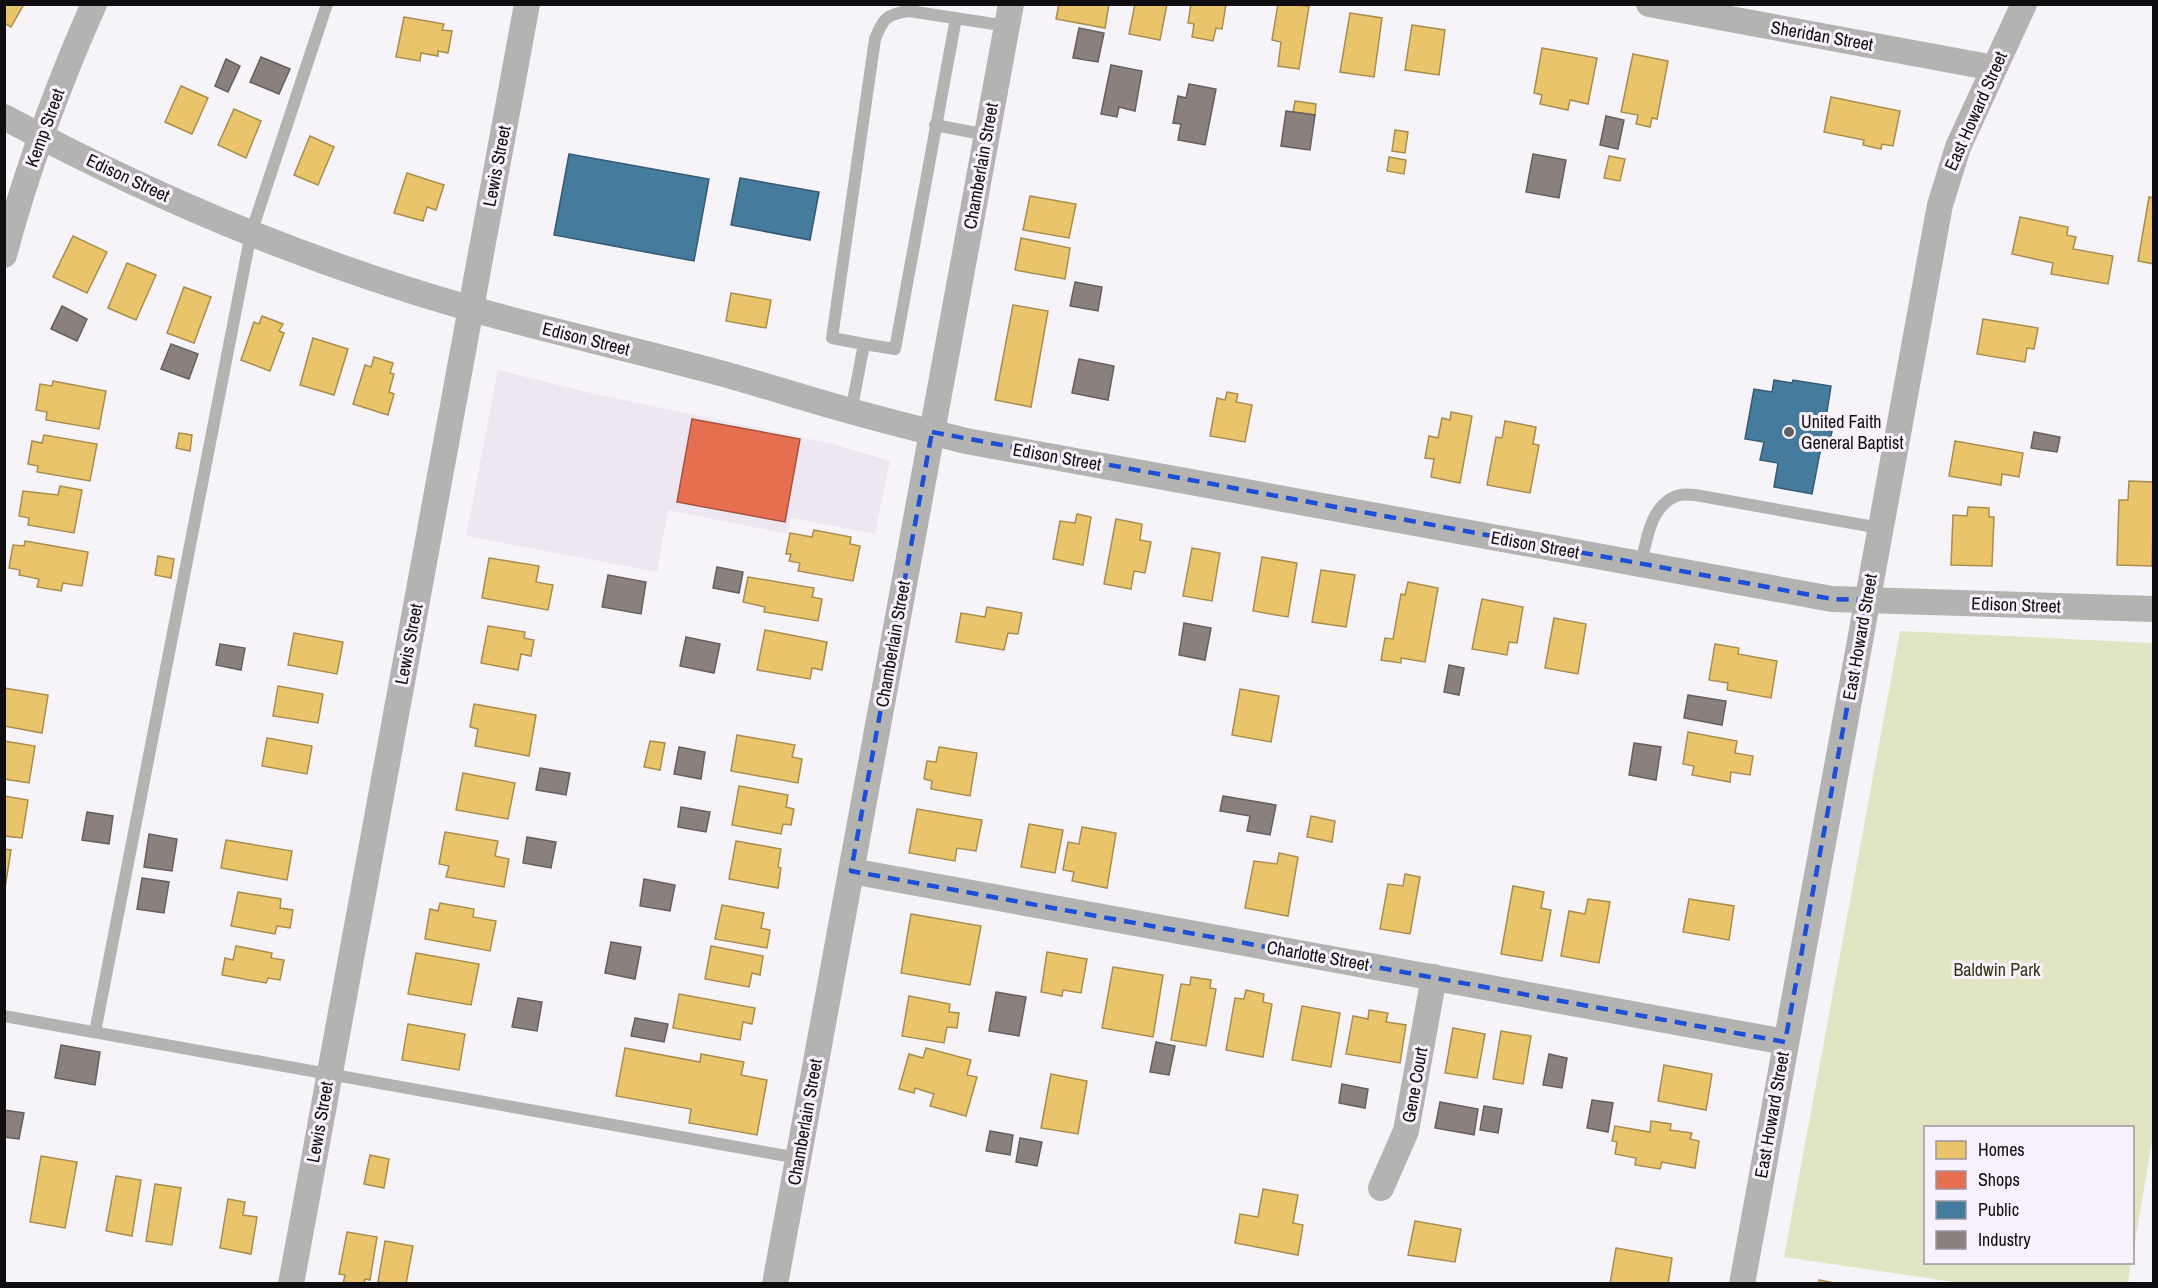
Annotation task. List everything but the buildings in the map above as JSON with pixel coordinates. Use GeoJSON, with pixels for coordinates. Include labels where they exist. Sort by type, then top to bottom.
{"type":"FeatureCollection","features":[{"type":"Feature","properties":{"kind":"street","name":"Kemp Street"},"geometry":{"type":"LineString","coordinates":[[4,255],[41,136],[94,4]]}},
{"type":"Feature","properties":{"kind":"street","name":"Lewis Street"},"geometry":{"type":"LineString","coordinates":[[291,1284],[527,4]]}},
{"type":"Feature","properties":{"kind":"street","name":"Sheridan Street"},"geometry":{"type":"LineString","coordinates":[[1649,4],[1994,68]]}},
{"type":"Feature","properties":{"kind":"street","name":"East Howard Street"},"geometry":{"type":"LineString","coordinates":[[1742,1284],[1942,197],[1958,147],[2024,4]]}},
{"type":"Feature","properties":{"kind":"street","name":"Chamberlain Street"},"geometry":{"type":"LineString","coordinates":[[775,1284],[1009,15]]}},
{"type":"Feature","properties":{"kind":"street","name":"Edison Street"},"geometry":{"type":"LineString","coordinates":[[4,117],[136,183],[251,233],[347,269],[471,309],[716,371],[851,412],[966,441],[1832,599],[2154,609]]}},
{"type":"Feature","properties":{"kind":"street","name":"Charlotte Street"},"geometry":{"type":"LineString","coordinates":[[851,871],[1785,1042]]}},
{"type":"Feature","properties":{"kind":"street","name":"Gene Court"},"geometry":{"type":"LineString","coordinates":[[1381,1188],[1406,1131],[1434,977]]}},
{"type":"Feature","properties":{"kind":"lane"},"geometry":{"type":"LineString","coordinates":[[95,1032],[251,233],[327,4]]}},
{"type":"Feature","properties":{"kind":"lane"},"geometry":{"type":"LineString","coordinates":[[956,18],[895,349],[832,338],[874,39],[881,24],[892,13],[909,10],[956,18],[1009,15]]}},
{"type":"Feature","properties":{"kind":"lane"},"geometry":{"type":"LineString","coordinates":[[935,125],[987,135]]}},
{"type":"Feature","properties":{"kind":"lane"},"geometry":{"type":"LineString","coordinates":[[851,412],[864,344]]}},
{"type":"Feature","properties":{"kind":"lane"},"geometry":{"type":"LineString","coordinates":[[1641,565],[1653,519],[1666,502],[1680,495],[1695,495],[1880,528]]}},
{"type":"Feature","properties":{"kind":"lane"},"geometry":{"type":"LineString","coordinates":[[4,1016],[798,1158]]}},
{"type":"Feature","properties":{"kind":"highlighted area"},"geometry":{"type":"Polygon","coordinates":[[[932,432],[1832,599],[1867,600],[1785,1042],[851,871],[932,432]]]}},
{"type":"Feature","properties":{"kind":"shaded area"},"geometry":{"type":"Polygon","coordinates":[[[498,370],[586,392],[833,444],[890,461],[875,534],[791,518],[787,534],[668,510],[657,572],[466,536],[498,370]]]}},
{"type":"Feature","properties":{"kind":"green space","name":"Baldwin Park"},"geometry":{"type":"Polygon","coordinates":[[[1900,631],[2153,643],[2154,1130],[2134,1248],[2134,1126],[1924,1126],[1924,1264],[2131,1264],[2128,1283],[1961,1283],[1784,1257],[1900,631]]]}},
{"type":"Feature","properties":{"kind":"place","name":"United Faith General Baptist"},"geometry":{"type":"Point","coordinates":[1789,432]}}]}
